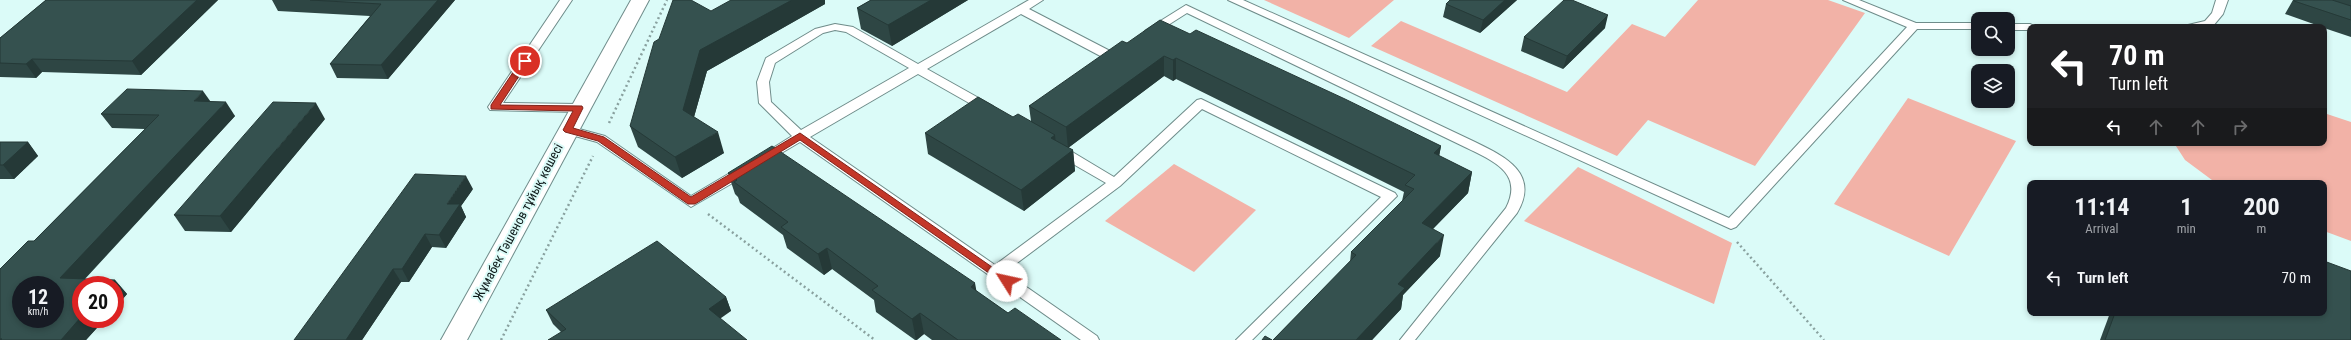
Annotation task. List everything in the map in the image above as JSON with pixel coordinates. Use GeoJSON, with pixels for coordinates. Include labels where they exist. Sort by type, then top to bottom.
{"type":"FeatureCollection","features":[{"type":"Feature","properties":{"kind":"street","name":"Жұмабек Тәшенов тұйық көшесі"},"geometry":{"type":"LineString","coordinates":[[454,340],[579,108],[640,0]]}},
{"type":"Feature","properties":{"kind":"lane"},"geometry":{"type":"LineString","coordinates":[[566,0],[494,107],[579,108]]}},
{"type":"Feature","properties":{"kind":"lane"},"geometry":{"type":"LineString","coordinates":[[568,130],[601,139],[691,202],[800,136],[1037,0]]}},
{"type":"Feature","properties":{"kind":"lane"},"geometry":{"type":"LineString","coordinates":[[1234,0],[1731,224],[1914,26]]}},
{"type":"Feature","properties":{"kind":"lane"},"geometry":{"type":"LineString","coordinates":[[1849,0],[1914,26],[1971,26]]}},
{"type":"Feature","properties":{"kind":"lane"},"geometry":{"type":"LineString","coordinates":[[2209,24],[2217,14],[2222,0]]}},
{"type":"Feature","properties":{"kind":"lane"},"geometry":{"type":"LineString","coordinates":[[1143,37],[1186,8],[1471,145],[1496,158],[1515,173],[1520,191],[1512,210],[1407,340]]}},
{"type":"Feature","properties":{"kind":"lane"},"geometry":{"type":"LineString","coordinates":[[1021,9],[1112,57],[1131,45]]}},
{"type":"Feature","properties":{"kind":"lane"},"geometry":{"type":"LineString","coordinates":[[1000,115],[920,68],[849,29],[835,26],[819,31],[770,61],[763,82],[764,103],[800,136],[1092,340]]}},
{"type":"Feature","properties":{"kind":"lane"},"geometry":{"type":"LineString","coordinates":[[2015,27],[2027,27]]}},
{"type":"Feature","properties":{"kind":"lane"},"geometry":{"type":"LineString","coordinates":[[995,272],[1115,183],[1201,103],[1390,196],[1243,340]]}},
{"type":"Feature","properties":{"kind":"lane"},"geometry":{"type":"LineString","coordinates":[[1048,143],[1115,183]]}},
{"type":"Feature","properties":{"kind":"path"},"geometry":{"type":"LineString","coordinates":[[501,340],[601,139],[667,0]]}},
{"type":"Feature","properties":{"kind":"path"},"geometry":{"type":"LineString","coordinates":[[691,202],[875,340]]}},
{"type":"Feature","properties":{"kind":"path"},"geometry":{"type":"LineString","coordinates":[[1731,224],[1738,244],[1824,340]]}},
{"type":"Feature","properties":{"kind":"shaded area"},"geometry":{"type":"Polygon","coordinates":[[[1264,0],[1394,0],[1349,38],[1264,0]]]}},
{"type":"Feature","properties":{"kind":"shaded area"},"geometry":{"type":"Polygon","coordinates":[[[1698,0],[1828,0],[1865,13],[1755,166],[1648,120],[1617,156],[1371,46],[1401,21],[1567,92],[1632,24],[1665,37],[1698,0]]]}},
{"type":"Feature","properties":{"kind":"shaded area"},"geometry":{"type":"Polygon","coordinates":[[[1908,98],[2016,141],[1949,256],[1834,204],[1908,98]]]}},
{"type":"Feature","properties":{"kind":"shaded area"},"geometry":{"type":"Polygon","coordinates":[[[2327,114],[2351,122],[2351,241],[2327,232],[2327,180],[2212,180],[2185,160],[2176,146],[2327,146],[2327,114]]]}},
{"type":"Feature","properties":{"kind":"shaded area"},"geometry":{"type":"Polygon","coordinates":[[[1174,164],[1256,210],[1194,272],[1105,221],[1174,164]]]}},
{"type":"Feature","properties":{"kind":"shaded area"},"geometry":{"type":"Polygon","coordinates":[[[1578,167],[1732,243],[1714,304],[1524,221],[1578,167]]]}},
{"type":"Feature","properties":{"kind":"building"},"geometry":{"type":"Polygon","coordinates":[[[46,0],[197,0],[132,61],[32,59],[26,64],[0,63],[0,38],[46,0]]]}},
{"type":"Feature","properties":{"kind":"building"},"geometry":{"type":"Polygon","coordinates":[[[310,0],[438,0],[381,65],[330,64],[381,4],[310,0]]]}},
{"type":"Feature","properties":{"kind":"building"},"geometry":{"type":"Polygon","coordinates":[[[673,0],[691,0],[711,11],[731,0],[792,0],[700,50],[683,110],[718,132],[675,157],[630,126],[654,42],[659,39],[673,0]]]}},
{"type":"Feature","properties":{"kind":"building"},"geometry":{"type":"Polygon","coordinates":[[[871,0],[931,0],[888,25],[857,8],[871,0]]]}},
{"type":"Feature","properties":{"kind":"building"},"geometry":{"type":"Polygon","coordinates":[[[1450,0],[1505,0],[1483,20],[1446,4],[1450,0]]]}},
{"type":"Feature","properties":{"kind":"building"},"geometry":{"type":"Polygon","coordinates":[[[1564,0],[1572,0],[1608,15],[1567,56],[1524,37],[1564,0]]]}},
{"type":"Feature","properties":{"kind":"building"},"geometry":{"type":"Polygon","coordinates":[[[2332,0],[2351,6],[2351,20],[2294,1],[2332,0]]]}},
{"type":"Feature","properties":{"kind":"building"},"geometry":{"type":"Polygon","coordinates":[[[1160,20],[1190,34],[1196,30],[1345,99],[1441,146],[1434,153],[1472,172],[1422,223],[1444,235],[1398,284],[1405,288],[1356,340],[1273,340],[1356,255],[1351,252],[1414,189],[1405,185],[1415,175],[1176,58],[1173,60],[1164,56],[1066,127],[1029,106],[1122,41],[1127,43],[1160,20]]]}},
{"type":"Feature","properties":{"kind":"building"},"geometry":{"type":"Polygon","coordinates":[[[127,89],[203,91],[194,101],[226,102],[62,276],[12,276],[12,328],[64,328],[64,278],[72,278],[72,327],[61,340],[0,340],[2,339],[0,339],[0,269],[28,241],[34,241],[159,115],[101,114],[127,89]]]}},
{"type":"Feature","properties":{"kind":"building"},"geometry":{"type":"Polygon","coordinates":[[[978,97],[1013,117],[1018,114],[1055,135],[1051,138],[1073,150],[1021,190],[925,133],[978,97]]]}},
{"type":"Feature","properties":{"kind":"building"},"geometry":{"type":"Polygon","coordinates":[[[273,102],[316,103],[220,216],[174,215],[273,102]]]}},
{"type":"Feature","properties":{"kind":"building"},"geometry":{"type":"Polygon","coordinates":[[[0,142],[28,142],[3,165],[0,165],[0,142]]]}},
{"type":"Feature","properties":{"kind":"building"},"geometry":{"type":"Polygon","coordinates":[[[772,146],[975,283],[971,287],[1008,313],[1015,308],[1061,340],[958,340],[920,313],[912,319],[872,290],[878,286],[827,248],[818,254],[781,227],[788,222],[734,182],[737,180],[728,173],[772,146]]]}},
{"type":"Feature","properties":{"kind":"building"},"geometry":{"type":"Polygon","coordinates":[[[415,174],[466,176],[447,204],[460,204],[439,235],[425,234],[402,269],[393,269],[346,340],[294,340],[415,174]]]}},
{"type":"Feature","properties":{"kind":"building"},"geometry":{"type":"Polygon","coordinates":[[[657,241],[726,297],[709,309],[747,340],[548,340],[566,329],[546,310],[657,241]]]}},
{"type":"Feature","properties":{"kind":"building"},"geometry":{"type":"Polygon","coordinates":[[[2327,262],[2351,271],[2351,340],[2105,340],[2114,316],[2327,316],[2327,262]]]}},
{"type":"Feature","properties":{"kind":"building"},"geometry":{"type":"Polygon","coordinates":[[[1265,336],[1272,340],[1262,340],[1265,336]]]}},
{"type":"Feature","properties":{"kind":"route"},"geometry":{"type":"LineString","coordinates":[[525,61],[494,107],[579,108],[568,130],[601,139],[691,202],[800,136],[1007,281]]}}]}
